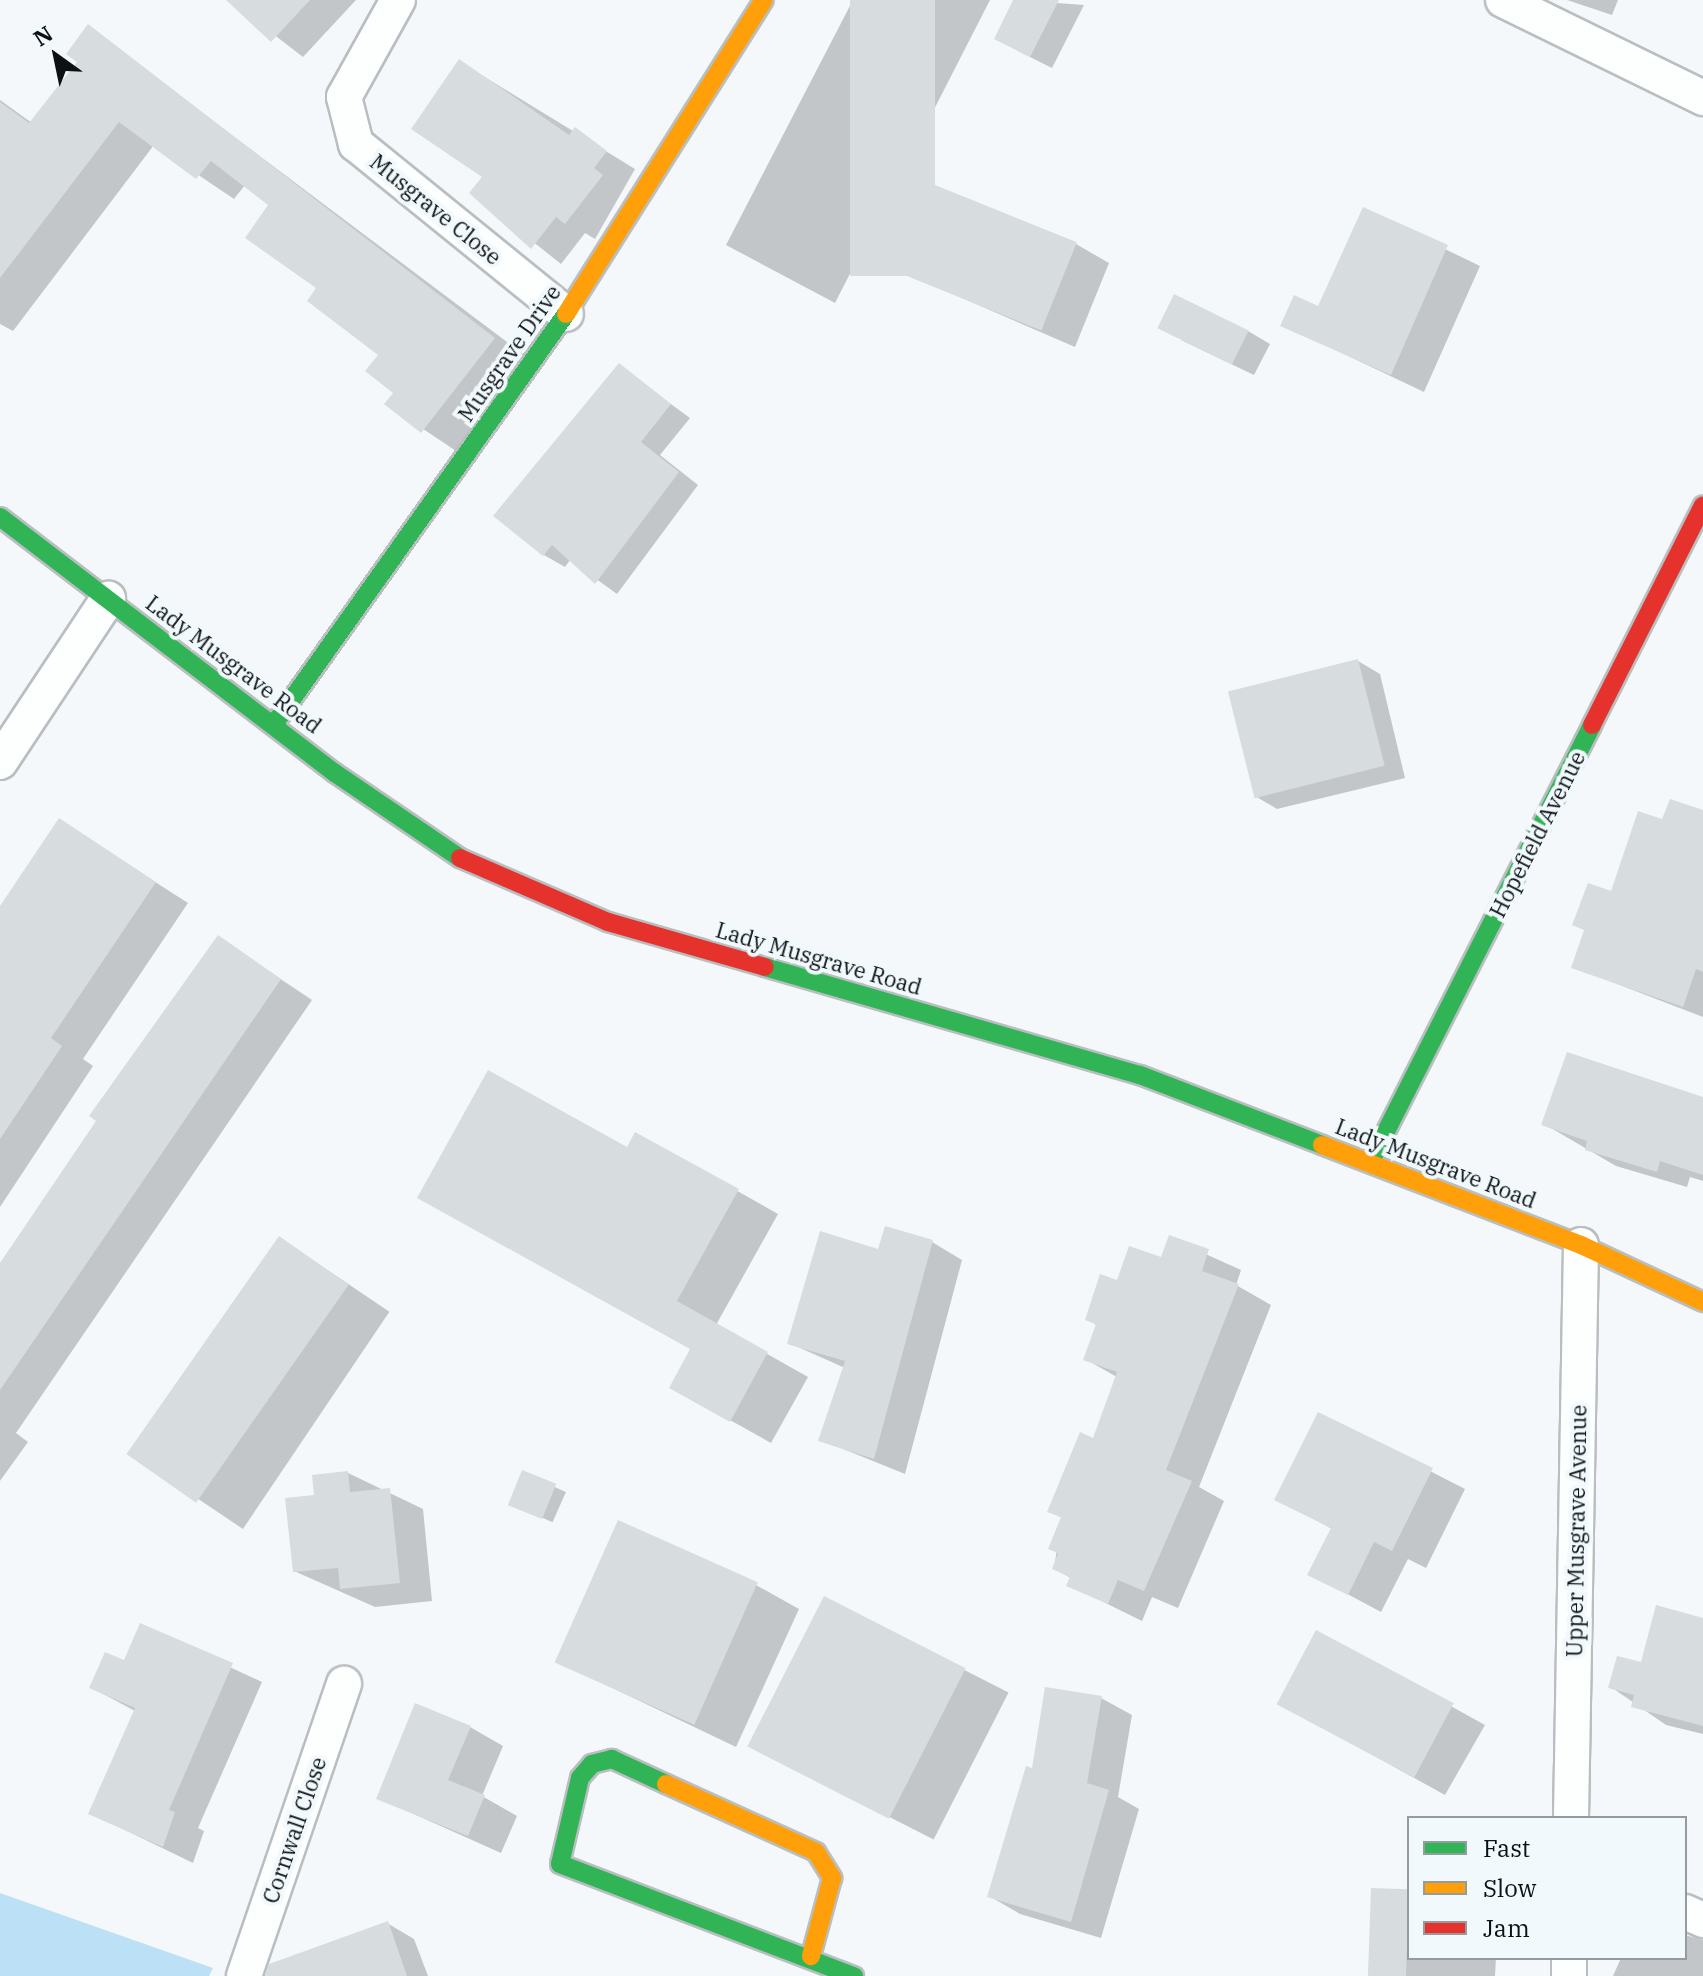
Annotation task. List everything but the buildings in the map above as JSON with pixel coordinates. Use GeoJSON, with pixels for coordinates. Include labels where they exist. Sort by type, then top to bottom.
{"type":"FeatureCollection","features":[{"type":"Feature","properties":{"kind":"street","name":"Musgrave Close"},"geometry":{"type":"LineString","coordinates":[[398,0],[344,97],[356,144],[566,314]]}},
{"type":"Feature","properties":{"kind":"street","name":"Musgrave Drive"},"geometry":{"type":"LineString","coordinates":[[275,723],[566,314],[764,0]]}},
{"type":"Feature","properties":{"kind":"street"},"geometry":{"type":"LineString","coordinates":[[1503,0],[1703,98]]}},
{"type":"Feature","properties":{"kind":"street","name":"Hopefield Avenue"},"geometry":{"type":"LineString","coordinates":[[1370,1163],[1703,505]]}},
{"type":"Feature","properties":{"kind":"street","name":"Lady Musgrave Road"},"geometry":{"type":"LineString","coordinates":[[0,517],[471,865],[608,922],[1140,1075],[1581,1245],[1703,1302]]}},
{"type":"Feature","properties":{"kind":"street"},"geometry":{"type":"LineString","coordinates":[[0,762],[108,599]]}},
{"type":"Feature","properties":{"kind":"street","name":"Upper Musgrave Avenue"},"geometry":{"type":"LineString","coordinates":[[1571,1816],[1581,1245]]}},
{"type":"Feature","properties":{"kind":"street","name":"Cornwall Close"},"geometry":{"type":"LineString","coordinates":[[244,1976],[344,1684]]}},
{"type":"Feature","properties":{"kind":"street"},"geometry":{"type":"LineString","coordinates":[[811,1956],[832,1878],[816,1852],[612,1759],[592,1764],[580,1778],[560,1864],[579,1877],[811,1956],[854,1976]]}},
{"type":"Feature","properties":{"kind":"shaded area"},"geometry":{"type":"Polygon","coordinates":[[[0,1893],[213,1968],[209,1976],[0,1976],[0,1893]]]}},
{"type":"Feature","properties":{"kind":"traffic: fast"},"geometry":{"type":"LineString","coordinates":[[275,723],[566,314]]}},
{"type":"Feature","properties":{"kind":"traffic: fast"},"geometry":{"type":"LineString","coordinates":[[0,517],[335,773],[460,858]]}},
{"type":"Feature","properties":{"kind":"traffic: fast"},"geometry":{"type":"LineString","coordinates":[[1370,1163],[1592,725]]}},
{"type":"Feature","properties":{"kind":"traffic: fast"},"geometry":{"type":"LineString","coordinates":[[765,967],[1140,1075],[1322,1145]]}},
{"type":"Feature","properties":{"kind":"traffic: fast"},"geometry":{"type":"LineString","coordinates":[[666,1784],[612,1759],[592,1764],[580,1778],[560,1864],[854,1976]]}},
{"type":"Feature","properties":{"kind":"traffic: slow"},"geometry":{"type":"LineString","coordinates":[[566,314],[764,0]]}},
{"type":"Feature","properties":{"kind":"traffic: slow"},"geometry":{"type":"LineString","coordinates":[[1322,1145],[1581,1245],[1703,1302]]}},
{"type":"Feature","properties":{"kind":"traffic: slow"},"geometry":{"type":"LineString","coordinates":[[666,1784],[816,1852],[832,1878],[811,1956]]}},
{"type":"Feature","properties":{"kind":"traffic: jam"},"geometry":{"type":"LineString","coordinates":[[1592,725],[1703,505]]}},
{"type":"Feature","properties":{"kind":"traffic: jam"},"geometry":{"type":"LineString","coordinates":[[460,858],[608,922],[765,967]]}}]}
